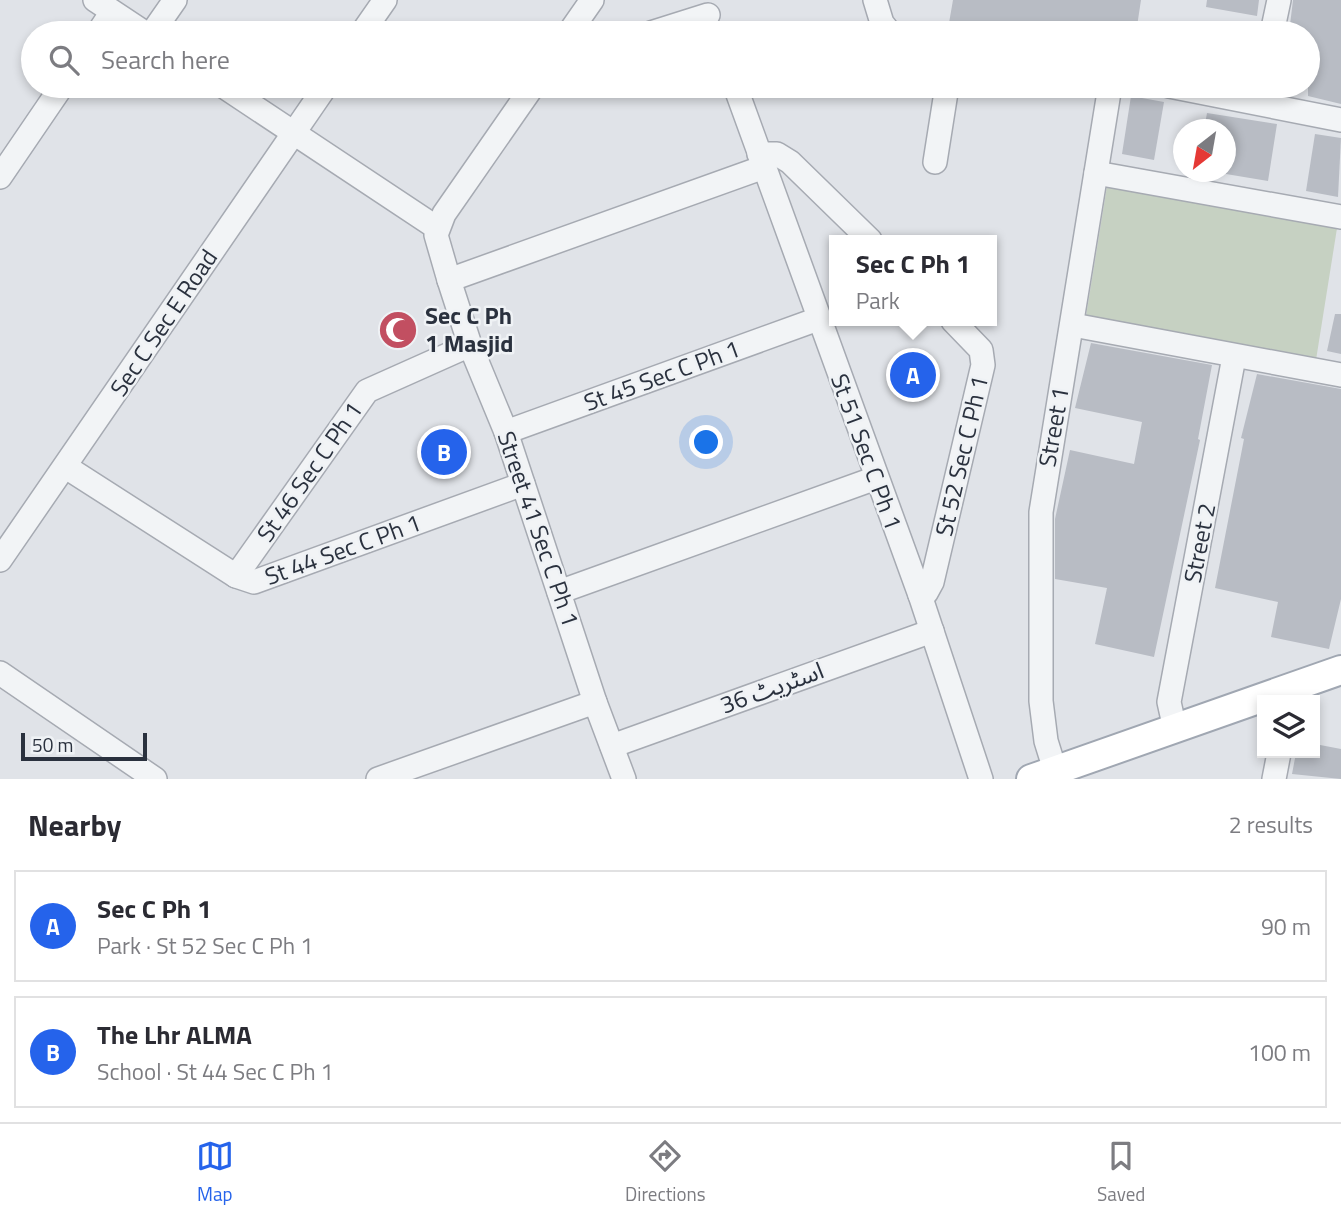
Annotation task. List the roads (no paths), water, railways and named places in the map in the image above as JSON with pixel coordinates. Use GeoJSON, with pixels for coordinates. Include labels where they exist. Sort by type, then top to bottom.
{"type":"FeatureCollection","features":[{"type":"Feature","properties":{"kind":"main road"},"geometry":{"type":"LineString","coordinates":[[1055,776],[1175,729],[1341,670]]}},
{"type":"Feature","properties":{"kind":"main road"},"geometry":{"type":"LineString","coordinates":[[1320,695],[1341,688]]}},
{"type":"Feature","properties":{"kind":"main road"},"geometry":{"type":"LineString","coordinates":[[1055,776],[1257,716]]}},
{"type":"Feature","properties":{"kind":"street"},"geometry":{"type":"LineString","coordinates":[[160,21],[175,0]]}},
{"type":"Feature","properties":{"kind":"street"},"geometry":{"type":"LineString","coordinates":[[370,21],[385,0]]}},
{"type":"Feature","properties":{"kind":"street"},"geometry":{"type":"LineString","coordinates":[[577,21],[592,0]]}},
{"type":"Feature","properties":{"kind":"street"},"geometry":{"type":"LineString","coordinates":[[875,0],[881,21]]}},
{"type":"Feature","properties":{"kind":"street"},"geometry":{"type":"LineString","coordinates":[[1275,21],[1279,0]]}},
{"type":"Feature","properties":{"kind":"street"},"geometry":{"type":"LineString","coordinates":[[104,6],[127,21]]}},
{"type":"Feature","properties":{"kind":"street"},"geometry":{"type":"LineString","coordinates":[[693,21],[710,16]]}},
{"type":"Feature","properties":{"kind":"street"},"geometry":{"type":"LineString","coordinates":[[0,177],[54,98]]}},
{"type":"Feature","properties":{"kind":"street"},"geometry":{"type":"LineString","coordinates":[[241,98],[438,228],[525,98]]}},
{"type":"Feature","properties":{"kind":"street","name":"Sec C Sec E Road"},"geometry":{"type":"LineString","coordinates":[[0,560],[318,98]]}},
{"type":"Feature","properties":{"kind":"street","name":"St 51 Sec C Ph 1"},"geometry":{"type":"LineString","coordinates":[[739,98],[920,595],[981,779]]}},
{"type":"Feature","properties":{"kind":"street"},"geometry":{"type":"LineString","coordinates":[[936,162],[945,98]]}},
{"type":"Feature","properties":{"kind":"street","name":"Street 1"},"geometry":{"type":"LineString","coordinates":[[1055,776],[1045,741],[1041,701],[1041,512],[1046,467],[1073,325],[1108,98]]}},
{"type":"Feature","properties":{"kind":"street"},"geometry":{"type":"LineString","coordinates":[[1270,98],[1341,120]]}},
{"type":"Feature","properties":{"kind":"street"},"geometry":{"type":"LineString","coordinates":[[449,280],[777,154],[790,162],[865,235]]}},
{"type":"Feature","properties":{"kind":"street"},"geometry":{"type":"LineString","coordinates":[[1096,173],[1341,217]]}},
{"type":"Feature","properties":{"kind":"street","name":"Street 41 Sec C Ph 1"},"geometry":{"type":"LineString","coordinates":[[438,228],[438,243],[470,345],[506,432],[624,779]]}},
{"type":"Feature","properties":{"kind":"street","name":"St 45 Sec C Ph 1"},"geometry":{"type":"LineString","coordinates":[[506,432],[818,319]]}},
{"type":"Feature","properties":{"kind":"street"},"geometry":{"type":"LineString","coordinates":[[1073,325],[1341,375]]}},
{"type":"Feature","properties":{"kind":"street","name":"St 52 Sec C Ph 1"},"geometry":{"type":"LineString","coordinates":[[920,595],[926,593],[932,582],[983,365],[981,350],[958,326]]}},
{"type":"Feature","properties":{"kind":"street","name":"St 46 Sec C Ph 1"},"geometry":{"type":"LineString","coordinates":[[236,576],[367,391],[470,345]]}},
{"type":"Feature","properties":{"kind":"street","name":"Street 2"},"geometry":{"type":"LineString","coordinates":[[1175,729],[1169,702],[1234,356]]}},
{"type":"Feature","properties":{"kind":"street","name":"St 44 Sec C Ph 1"},"geometry":{"type":"LineString","coordinates":[[66,467],[236,576],[254,582],[523,484]]}},
{"type":"Feature","properties":{"kind":"street"},"geometry":{"type":"LineString","coordinates":[[559,592],[876,478]]}},
{"type":"Feature","properties":{"kind":"street","name":"اسٹریٹ 36"},"geometry":{"type":"LineString","coordinates":[[612,746],[932,631]]}},
{"type":"Feature","properties":{"kind":"street"},"geometry":{"type":"LineString","coordinates":[[0,673],[155,779]]}},
{"type":"Feature","properties":{"kind":"street"},"geometry":{"type":"LineString","coordinates":[[378,779],[596,702]]}},
{"type":"Feature","properties":{"kind":"street"},"geometry":{"type":"LineString","coordinates":[[1274,779],[1278,758]]}},
{"type":"Feature","properties":{"kind":"place","name":"Sec C Ph 1 Masjid"},"geometry":{"type":"Point","coordinates":[398,330]}},
{"type":"Feature","properties":{"kind":"place","name":"Sec C Ph 1"},"geometry":{"type":"Point","coordinates":[913,375]}},
{"type":"Feature","properties":{"kind":"place","name":"The Lhr ALMA"},"geometry":{"type":"Point","coordinates":[444,452]}}]}
